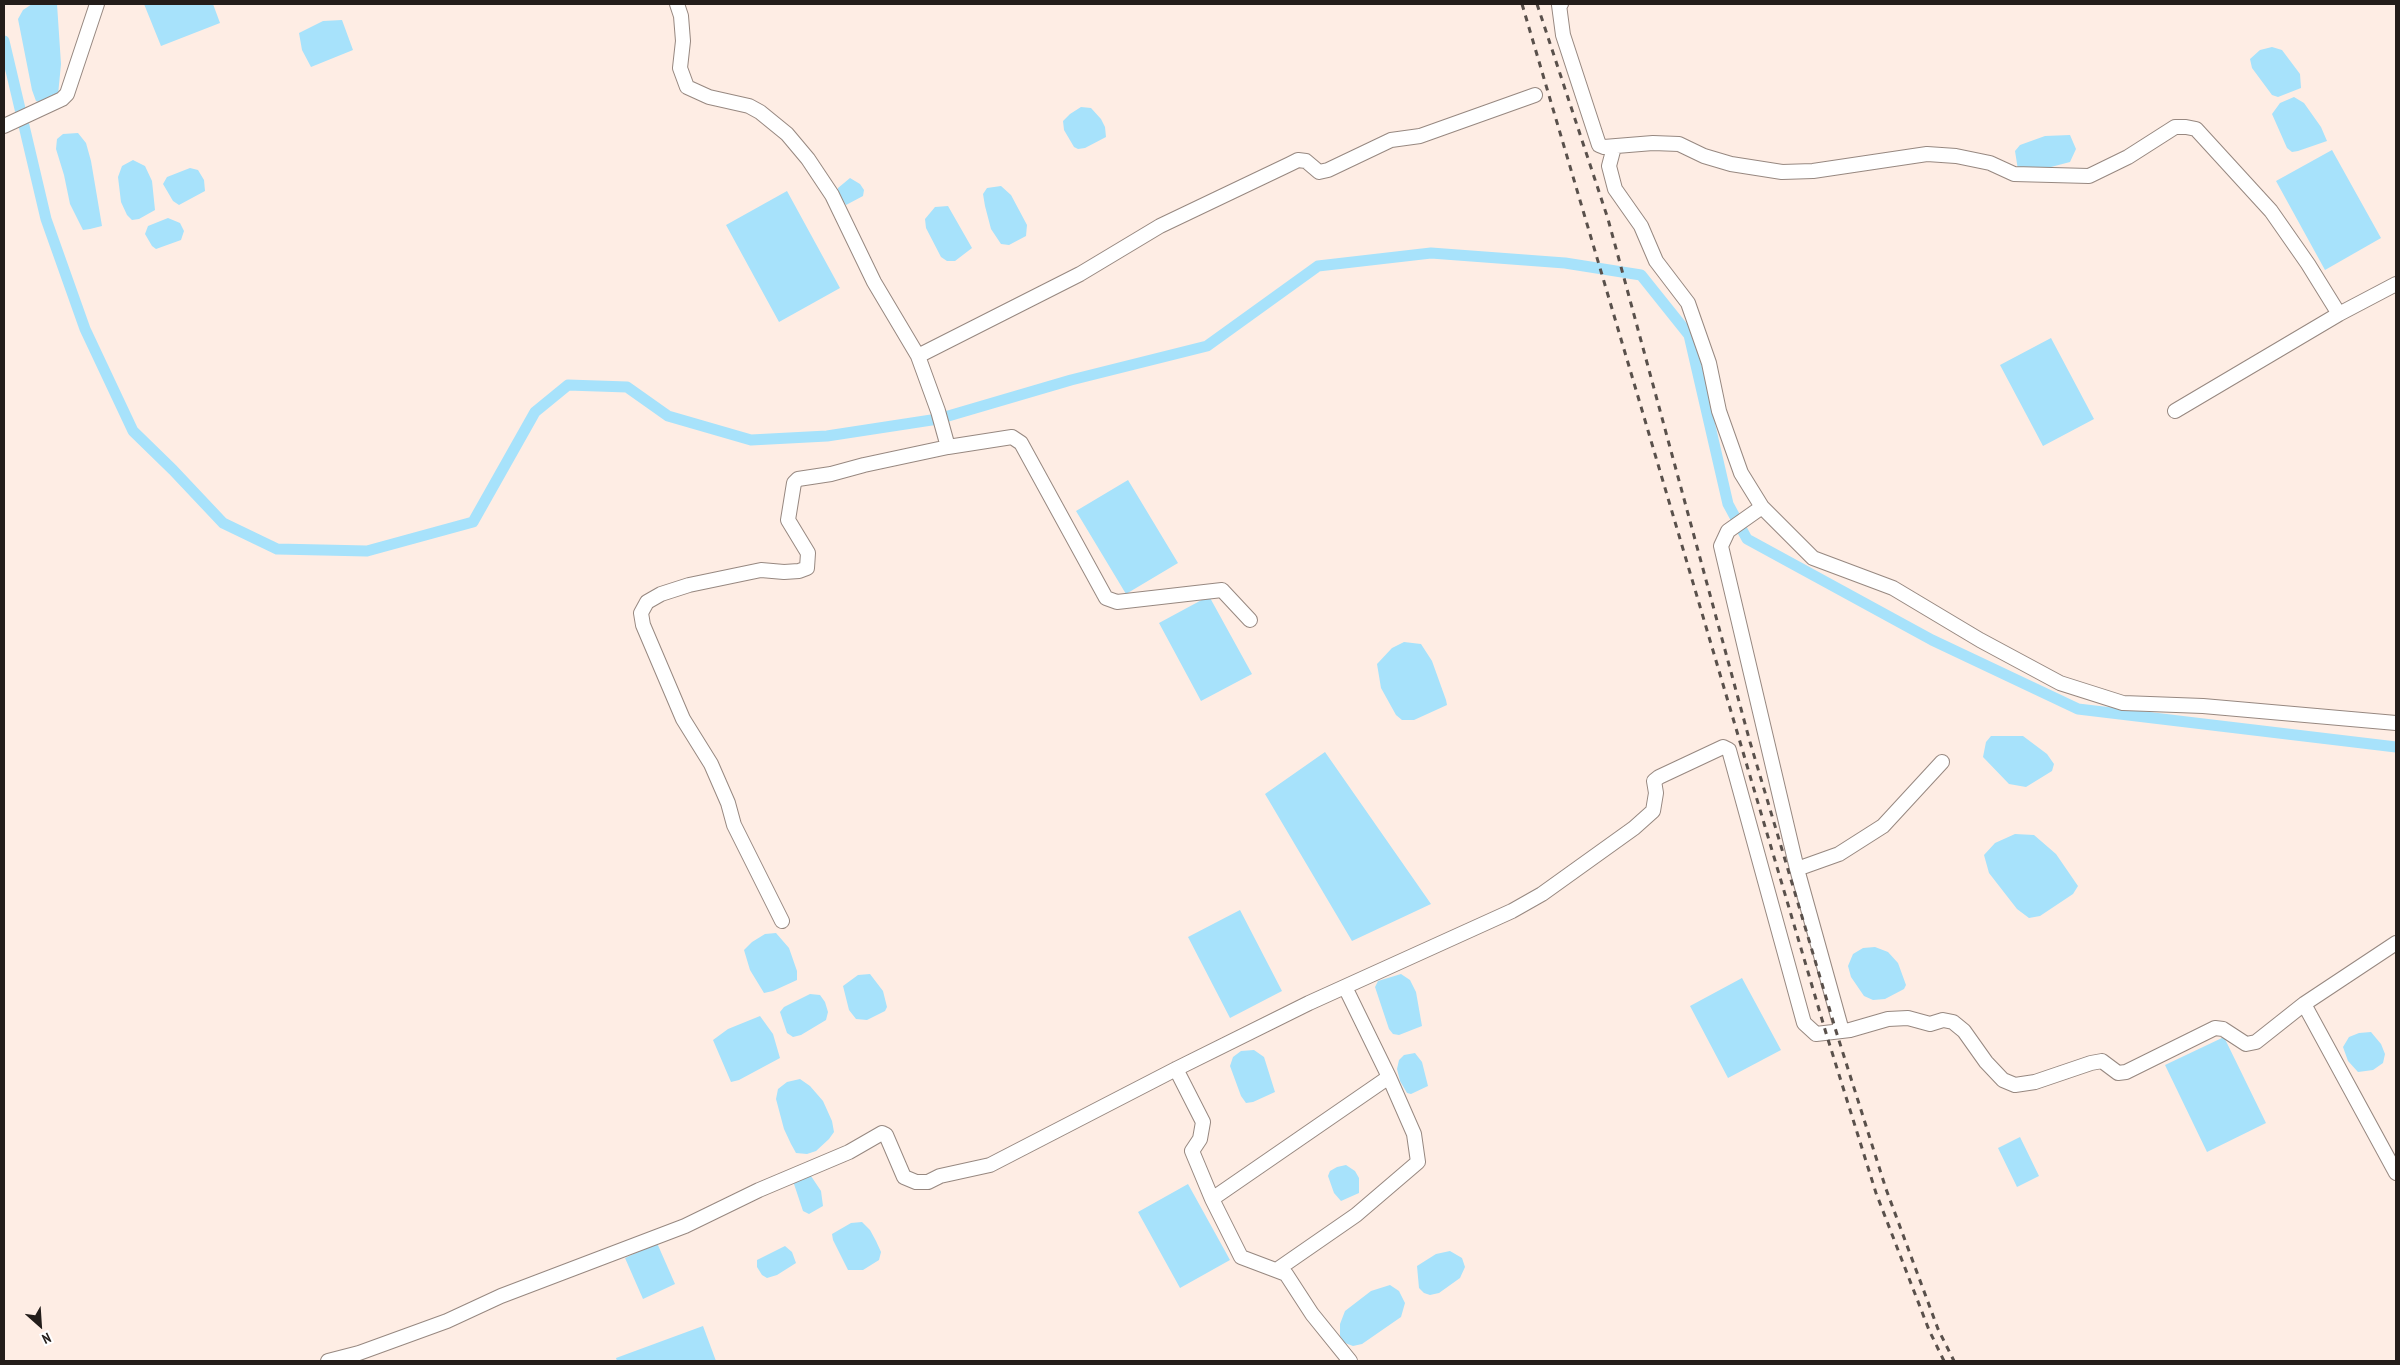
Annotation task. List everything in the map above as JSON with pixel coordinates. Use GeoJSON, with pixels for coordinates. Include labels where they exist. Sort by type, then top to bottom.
{"type":"FeatureCollection","features":[{"type":"Feature","properties":{"kind":"street"},"geometry":{"type":"LineString","coordinates":[[4,126],[62,99],[70,87],[97,4]]}},
{"type":"Feature","properties":{"kind":"street"},"geometry":{"type":"LineString","coordinates":[[677,4],[683,41],[680,68],[687,87],[709,97],[754,109],[786,134],[803,152],[832,195],[874,282],[918,356],[938,411],[947,444]]}},
{"type":"Feature","properties":{"kind":"street"},"geometry":{"type":"LineString","coordinates":[[1561,4],[1559,5],[1564,35],[1598,146],[1654,143],[1679,144],[1704,156],[1731,164],[1782,172],[1813,171],[1927,154],[1956,156],[1990,163],[2014,174],[2089,176],[2128,156],[2175,127],[2196,129],[2271,211],[2308,264],[2339,314]]}},
{"type":"Feature","properties":{"kind":"street"},"geometry":{"type":"LineString","coordinates":[[918,356],[1080,274],[1160,226],[1298,160],[1306,161],[1319,172],[1328,170],[1391,140],[1420,136],[1536,95]]}},
{"type":"Feature","properties":{"kind":"street"},"geometry":{"type":"LineString","coordinates":[[1614,146],[1609,166],[1615,189],[1641,226],[1656,261],[1688,303],[1709,363],[1719,411],[1741,473],[1762,507],[1812,558],[1893,588],[1980,640],[2060,683],[2123,703],[2204,706],[2396,723]]}},
{"type":"Feature","properties":{"kind":"street"},"geometry":{"type":"LineString","coordinates":[[2175,411],[2339,314],[2396,284]]}},
{"type":"Feature","properties":{"kind":"street"},"geometry":{"type":"LineString","coordinates":[[782,921],[734,825],[728,803],[711,764],[683,719],[643,626],[641,613],[646,602],[661,594],[689,585],[761,570],[784,572],[799,571],[807,568],[808,553],[788,520],[794,482],[798,479],[831,474],[947,444],[1012,437],[1022,443],[1106,598],[1117,602],[1222,590],[1250,620]]}},
{"type":"Feature","properties":{"kind":"street"},"geometry":{"type":"LineString","coordinates":[[1762,507],[1728,532],[1721,546],[1797,869],[1842,1030]]}},
{"type":"Feature","properties":{"kind":"street"},"geometry":{"type":"LineString","coordinates":[[328,1361],[359,1353],[447,1321],[501,1296],[685,1226],[759,1190],[849,1152],[882,1133],[886,1135],[904,1178],[916,1182],[928,1182],[947,1174],[990,1165],[1176,1069],[1344,987],[1407,961],[1512,912],[1542,894],[1634,828],[1654,811],[1656,793],[1654,781],[1659,777],[1723,747],[1729,750],[1804,1022],[1816,1034],[1888,1019],[1908,1018],[1930,1024],[1943,1020],[1953,1022],[1964,1031],[1986,1062],[2003,1080],[2014,1085],[2035,1082],[2091,1063],[2102,1062],[2118,1073],[2126,1072],[2215,1028],[2223,1029],[2246,1044],[2256,1042],[2304,1004],[2396,944]]}},
{"type":"Feature","properties":{"kind":"street"},"geometry":{"type":"LineString","coordinates":[[1797,869],[1838,854],[1883,826],[1942,762]]}},
{"type":"Feature","properties":{"kind":"street"},"geometry":{"type":"LineString","coordinates":[[1278,1269],[1356,1215],[1418,1162],[1414,1134],[1389,1077],[1344,987]]}},
{"type":"Feature","properties":{"kind":"street"},"geometry":{"type":"LineString","coordinates":[[2304,1004],[2396,1173]]}},
{"type":"Feature","properties":{"kind":"street"},"geometry":{"type":"LineString","coordinates":[[1176,1069],[1203,1122],[1200,1139],[1192,1151],[1212,1199],[1240,1257],[1250,1262],[1278,1269],[1286,1274],[1312,1314],[1350,1361]]}},
{"type":"Feature","properties":{"kind":"street"},"geometry":{"type":"LineString","coordinates":[[1212,1199],[1389,1077]]}},
{"type":"Feature","properties":{"kind":"water"},"geometry":{"type":"Polygon","coordinates":[[[32,4],[57,4],[61,64],[58,95],[44,104],[36,101],[32,90],[18,19],[23,10],[32,4]]]}},
{"type":"Feature","properties":{"kind":"water"},"geometry":{"type":"Polygon","coordinates":[[[144,4],[213,4],[220,23],[161,46],[144,4]]]}},
{"type":"Feature","properties":{"kind":"water"},"geometry":{"type":"Polygon","coordinates":[[[342,20],[353,50],[311,67],[302,50],[299,33],[323,21],[342,20]]]}},
{"type":"Feature","properties":{"kind":"water"},"geometry":{"type":"Polygon","coordinates":[[[2272,47],[2282,50],[2300,74],[2301,88],[2278,97],[2272,95],[2252,68],[2250,59],[2260,50],[2272,47]]]}},
{"type":"Feature","properties":{"kind":"water"},"geometry":{"type":"Polygon","coordinates":[[[2294,97],[2304,103],[2321,127],[2327,141],[2292,152],[2287,148],[2272,114],[2280,103],[2294,97]]]}},
{"type":"Feature","properties":{"kind":"water"},"geometry":{"type":"Polygon","coordinates":[[[1081,107],[1091,108],[1101,119],[1105,127],[1106,137],[1085,148],[1078,149],[1074,147],[1064,130],[1063,121],[1081,107]]]}},
{"type":"Feature","properties":{"kind":"water"},"geometry":{"type":"Polygon","coordinates":[[[78,133],[86,143],[91,161],[102,226],[83,230],[70,204],[56,149],[57,139],[63,134],[78,133]]]}},
{"type":"Feature","properties":{"kind":"water"},"geometry":{"type":"Polygon","coordinates":[[[2070,135],[2076,149],[2070,162],[2032,172],[2018,170],[2015,151],[2020,145],[2045,136],[2070,135]]]}},
{"type":"Feature","properties":{"kind":"water"},"geometry":{"type":"Polygon","coordinates":[[[2332,150],[2381,238],[2325,270],[2276,181],[2332,150]]]}},
{"type":"Feature","properties":{"kind":"water"},"geometry":{"type":"Polygon","coordinates":[[[133,160],[145,166],[152,181],[155,210],[139,219],[132,220],[127,215],[121,202],[118,177],[122,166],[133,160]]]}},
{"type":"Feature","properties":{"kind":"water"},"geometry":{"type":"Polygon","coordinates":[[[190,168],[198,170],[204,180],[205,191],[179,205],[173,201],[163,184],[167,177],[190,168]]]}},
{"type":"Feature","properties":{"kind":"water"},"geometry":{"type":"Polygon","coordinates":[[[850,178],[860,184],[864,190],[863,196],[846,205],[838,193],[838,188],[850,178]]]}},
{"type":"Feature","properties":{"kind":"water"},"geometry":{"type":"Polygon","coordinates":[[[1001,186],[1011,195],[1027,225],[1026,236],[1009,245],[1001,244],[991,229],[983,194],[987,188],[1001,186]]]}},
{"type":"Feature","properties":{"kind":"water"},"geometry":{"type":"Polygon","coordinates":[[[787,191],[840,288],[779,322],[726,225],[787,191]]]}},
{"type":"Feature","properties":{"kind":"water"},"geometry":{"type":"Polygon","coordinates":[[[948,206],[972,248],[955,261],[947,261],[941,257],[926,228],[925,219],[935,207],[948,206]]]}},
{"type":"Feature","properties":{"kind":"water"},"geometry":{"type":"Polygon","coordinates":[[[168,218],[180,223],[184,231],[181,240],[156,249],[145,234],[148,226],[168,218]]]}},
{"type":"Feature","properties":{"kind":"water"},"geometry":{"type":"Polygon","coordinates":[[[2051,338],[2094,419],[2043,446],[2000,365],[2051,338]]]}},
{"type":"Feature","properties":{"kind":"water"},"geometry":{"type":"Polygon","coordinates":[[[1128,480],[1178,563],[1126,594],[1076,511],[1128,480]]]}},
{"type":"Feature","properties":{"kind":"water"},"geometry":{"type":"Polygon","coordinates":[[[1209,596],[1252,674],[1201,701],[1159,623],[1209,596]]]}},
{"type":"Feature","properties":{"kind":"water"},"geometry":{"type":"Polygon","coordinates":[[[1404,642],[1421,644],[1432,661],[1447,705],[1414,720],[1402,720],[1396,715],[1381,688],[1377,664],[1392,648],[1404,642]]]}},
{"type":"Feature","properties":{"kind":"water"},"geometry":{"type":"Polygon","coordinates":[[[1991,736],[2023,736],[2047,754],[2054,764],[2052,771],[2026,787],[2009,784],[1983,757],[1986,742],[1991,736]]]}},
{"type":"Feature","properties":{"kind":"water"},"geometry":{"type":"Polygon","coordinates":[[[1325,752],[1431,904],[1352,941],[1265,794],[1325,752]]]}},
{"type":"Feature","properties":{"kind":"water"},"geometry":{"type":"Polygon","coordinates":[[[2015,834],[2034,835],[2056,854],[2078,886],[2073,894],[2040,916],[2029,918],[2017,909],[1989,873],[1984,855],[1995,843],[2015,834]]]}},
{"type":"Feature","properties":{"kind":"water"},"geometry":{"type":"Polygon","coordinates":[[[1240,910],[1282,991],[1230,1018],[1188,937],[1240,910]]]}},
{"type":"Feature","properties":{"kind":"water"},"geometry":{"type":"Polygon","coordinates":[[[776,933],[789,948],[797,971],[797,980],[764,993],[750,970],[744,950],[752,942],[765,934],[776,933]]]}},
{"type":"Feature","properties":{"kind":"water"},"geometry":{"type":"Polygon","coordinates":[[[1875,947],[1888,952],[1898,963],[1906,985],[1904,989],[1885,999],[1873,1000],[1864,996],[1851,977],[1848,966],[1853,954],[1863,948],[1875,947]]]}},
{"type":"Feature","properties":{"kind":"water"},"geometry":{"type":"Polygon","coordinates":[[[870,974],[883,991],[887,1007],[885,1011],[867,1020],[856,1019],[849,1010],[843,986],[858,975],[870,974]]]}},
{"type":"Feature","properties":{"kind":"water"},"geometry":{"type":"Polygon","coordinates":[[[1401,974],[1410,980],[1416,992],[1422,1026],[1399,1035],[1393,1034],[1389,1029],[1375,987],[1378,981],[1401,974]]]}},
{"type":"Feature","properties":{"kind":"water"},"geometry":{"type":"Polygon","coordinates":[[[1742,978],[1781,1050],[1728,1078],[1690,1006],[1742,978]]]}},
{"type":"Feature","properties":{"kind":"water"},"geometry":{"type":"Polygon","coordinates":[[[810,994],[820,995],[825,1002],[828,1012],[826,1020],[801,1035],[793,1037],[787,1033],[780,1012],[784,1007],[810,994]]]}},
{"type":"Feature","properties":{"kind":"water"},"geometry":{"type":"Polygon","coordinates":[[[760,1016],[773,1034],[780,1058],[739,1080],[731,1082],[713,1040],[728,1029],[760,1016]]]}},
{"type":"Feature","properties":{"kind":"water"},"geometry":{"type":"Polygon","coordinates":[[[2371,1032],[2381,1044],[2385,1054],[2383,1063],[2373,1070],[2358,1072],[2348,1061],[2343,1047],[2349,1037],[2359,1033],[2371,1032]]]}},
{"type":"Feature","properties":{"kind":"water"},"geometry":{"type":"Polygon","coordinates":[[[2224,1037],[2266,1123],[2207,1152],[2165,1065],[2224,1037]]]}},
{"type":"Feature","properties":{"kind":"water"},"geometry":{"type":"Polygon","coordinates":[[[1254,1050],[1264,1057],[1275,1092],[1253,1102],[1246,1103],[1241,1096],[1230,1066],[1233,1057],[1241,1051],[1254,1050]]]}},
{"type":"Feature","properties":{"kind":"water"},"geometry":{"type":"Polygon","coordinates":[[[1415,1053],[1422,1062],[1428,1086],[1411,1094],[1407,1093],[1400,1081],[1397,1069],[1399,1060],[1404,1055],[1415,1053]]]}},
{"type":"Feature","properties":{"kind":"water"},"geometry":{"type":"Polygon","coordinates":[[[800,1079],[810,1086],[823,1101],[832,1121],[834,1132],[816,1151],[807,1154],[796,1153],[784,1129],[776,1099],[778,1089],[787,1082],[800,1079]]]}},
{"type":"Feature","properties":{"kind":"water"},"geometry":{"type":"Polygon","coordinates":[[[2020,1137],[2039,1176],[2017,1187],[1998,1148],[2020,1137]]]}},
{"type":"Feature","properties":{"kind":"water"},"geometry":{"type":"Polygon","coordinates":[[[1346,1165],[1355,1171],[1359,1178],[1359,1193],[1341,1201],[1334,1193],[1328,1176],[1330,1171],[1346,1165]]]}},
{"type":"Feature","properties":{"kind":"water"},"geometry":{"type":"Polygon","coordinates":[[[811,1176],[821,1191],[823,1206],[809,1214],[803,1211],[793,1181],[799,1177],[811,1176]]]}},
{"type":"Feature","properties":{"kind":"water"},"geometry":{"type":"Polygon","coordinates":[[[1188,1184],[1230,1260],[1180,1288],[1138,1212],[1188,1184]]]}},
{"type":"Feature","properties":{"kind":"water"},"geometry":{"type":"Polygon","coordinates":[[[862,1222],[870,1230],[881,1252],[879,1260],[863,1270],[848,1270],[833,1240],[832,1234],[851,1223],[862,1222]]]}},
{"type":"Feature","properties":{"kind":"water"},"geometry":{"type":"Polygon","coordinates":[[[657,1243],[675,1284],[643,1299],[625,1258],[657,1243]]]}},
{"type":"Feature","properties":{"kind":"water"},"geometry":{"type":"Polygon","coordinates":[[[785,1246],[792,1252],[796,1263],[777,1275],[767,1278],[762,1275],[757,1267],[757,1260],[785,1246]]]}},
{"type":"Feature","properties":{"kind":"water"},"geometry":{"type":"Polygon","coordinates":[[[1450,1251],[1462,1258],[1465,1267],[1460,1278],[1439,1293],[1430,1295],[1424,1293],[1419,1288],[1417,1266],[1436,1254],[1450,1251]]]}},
{"type":"Feature","properties":{"kind":"water"},"geometry":{"type":"Polygon","coordinates":[[[1390,1285],[1399,1291],[1405,1303],[1401,1317],[1362,1344],[1353,1346],[1345,1343],[1340,1336],[1340,1324],[1345,1311],[1371,1291],[1390,1285]]]}},
{"type":"Feature","properties":{"kind":"water"},"geometry":{"type":"Polygon","coordinates":[[[703,1326],[716,1361],[617,1361],[616,1358],[703,1326]]]}},
{"type":"Feature","properties":{"kind":"waterway"},"geometry":{"type":"LineString","coordinates":[[4,41],[46,219],[85,329],[133,431],[223,523],[277,549],[367,551],[473,522],[535,412],[568,385],[627,387],[668,416],[751,440],[827,436],[938,419],[1071,380],[1207,346],[1318,266],[1431,253],[1565,263],[1641,275],[1689,335],[1728,504],[1747,539],[1932,640],[2078,709],[2396,747]]}},
{"type":"Feature","properties":{"kind":"railway"},"geometry":{"type":"LineString","coordinates":[[1522,4],[1826,1033],[1876,1193],[1929,1330],[1944,1361]]}},
{"type":"Feature","properties":{"kind":"railway"},"geometry":{"type":"LineString","coordinates":[[1537,4],[1608,219],[1750,742],[1836,1031],[1886,1189],[1938,1329],[1954,1361]]}}]}
